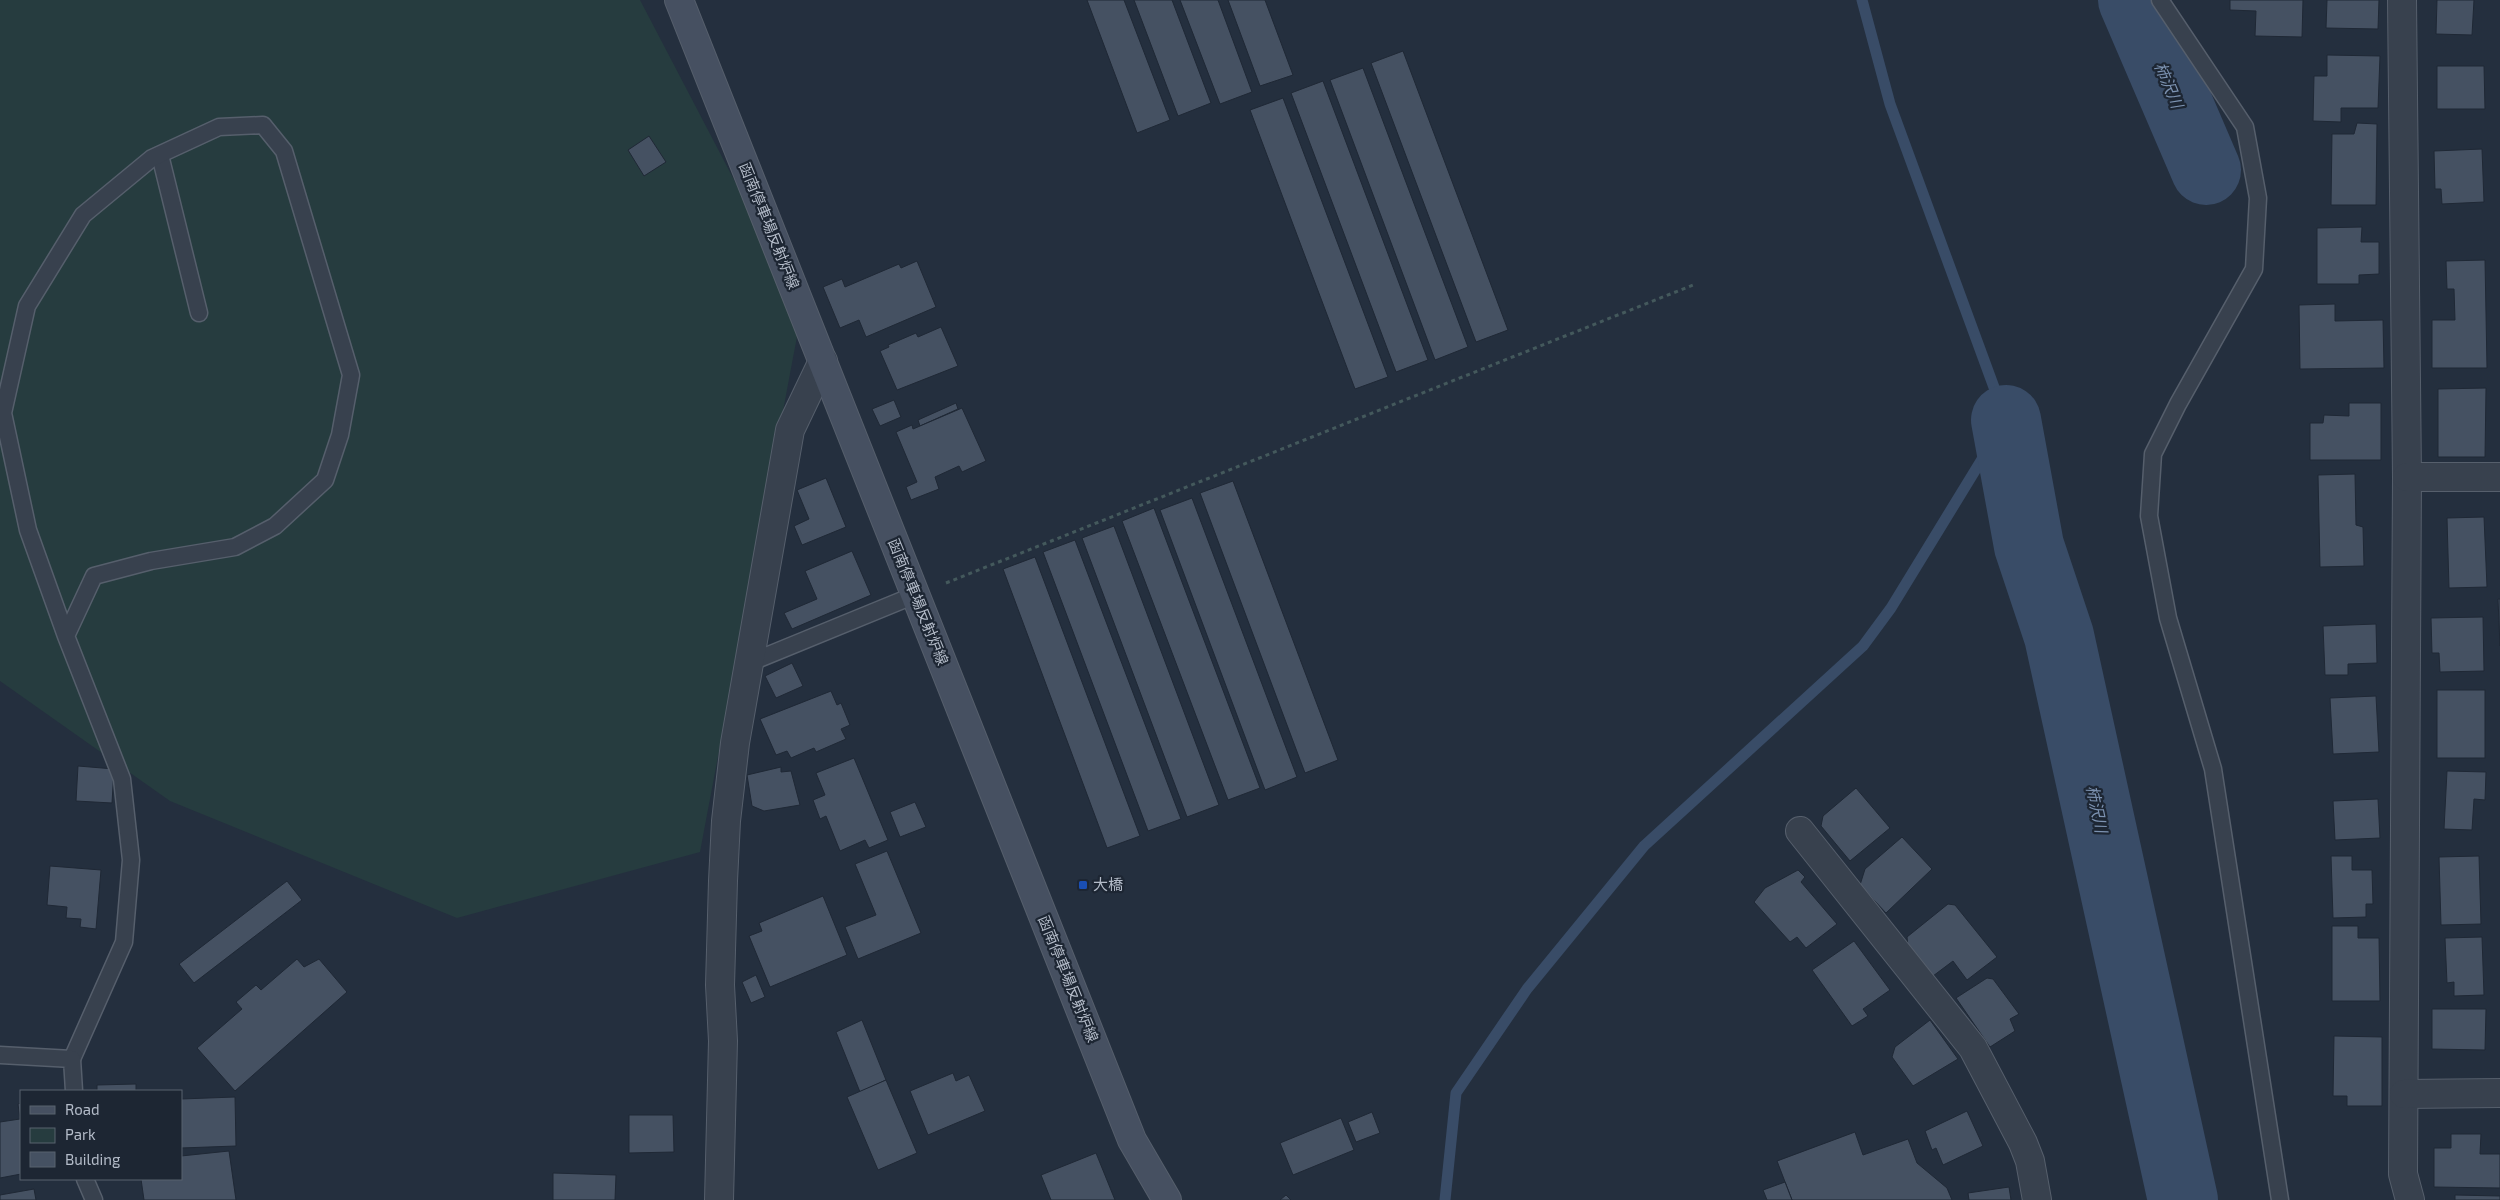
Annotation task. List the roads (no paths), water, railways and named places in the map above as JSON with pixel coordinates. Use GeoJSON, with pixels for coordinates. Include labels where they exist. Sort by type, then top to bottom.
{"type":"FeatureCollection","features":[{"type":"Feature","properties":{"kind":"main road","name":"函南停車場反射炉線"},"geometry":{"type":"LineString","coordinates":[[679,0],[1132,1140],[1167,1200]]}},
{"type":"Feature","properties":{"kind":"street"},"geometry":{"type":"LineString","coordinates":[[2402,0],[2407,477],[2404,1174],[2410,1200]]}},
{"type":"Feature","properties":{"kind":"street"},"geometry":{"type":"LineString","coordinates":[[719,1200],[723,1041],[720,986],[725,851],[735,743],[790,430],[823,361]]}},
{"type":"Feature","properties":{"kind":"street"},"geometry":{"type":"LineString","coordinates":[[2407,477],[2500,477]]}},
{"type":"Feature","properties":{"kind":"street"},"geometry":{"type":"LineString","coordinates":[[1800,831],[1973,1048],[2023,1143],[2030,1161],[2037,1200]]}},
{"type":"Feature","properties":{"kind":"street"},"geometry":{"type":"LineString","coordinates":[[2404,1094],[2500,1093]]}},
{"type":"Feature","properties":{"kind":"lane"},"geometry":{"type":"LineString","coordinates":[[2160,0],[2245,127],[2258,198],[2254,269],[2178,404],[2153,454],[2149,516],[2168,618],[2213,769],[2280,1200]]}},
{"type":"Feature","properties":{"kind":"lane"},"geometry":{"type":"LineString","coordinates":[[66,636],[94,576],[151,561],[235,547],[275,526],[325,480],[340,435],[351,375],[284,151],[263,124],[219,127],[160,155],[83,215],[27,306],[3,412],[28,530],[66,636],[122,779],[131,860],[124,942],[72,1059],[74,1090]]}},
{"type":"Feature","properties":{"kind":"lane"},"geometry":{"type":"LineString","coordinates":[[160,155],[200,313]]}},
{"type":"Feature","properties":{"kind":"lane"},"geometry":{"type":"LineString","coordinates":[[749,663],[916,595]]}},
{"type":"Feature","properties":{"kind":"lane"},"geometry":{"type":"LineString","coordinates":[[0,1055],[72,1059]]}},
{"type":"Feature","properties":{"kind":"lane"},"geometry":{"type":"LineString","coordinates":[[85,1180],[94,1200]]}},
{"type":"Feature","properties":{"kind":"waterway"},"geometry":{"type":"LineString","coordinates":[[1445,1200],[1456,1093],[1527,989],[1644,846],[1863,646],[1891,608],[2006,420],[1890,104],[1862,0]]}},
{"type":"Feature","properties":{"kind":"waterway","name":"柿沢川"},"geometry":{"type":"LineString","coordinates":[[2133,0],[2206,170]]}},
{"type":"Feature","properties":{"kind":"waterway","name":"柿沢川"},"geometry":{"type":"LineString","coordinates":[[2006,420],[2029,546],[2059,636],[2183,1200]]}},
{"type":"Feature","properties":{"kind":"place","name":"大橋"},"geometry":{"type":"Point","coordinates":[1083,885]}}]}
